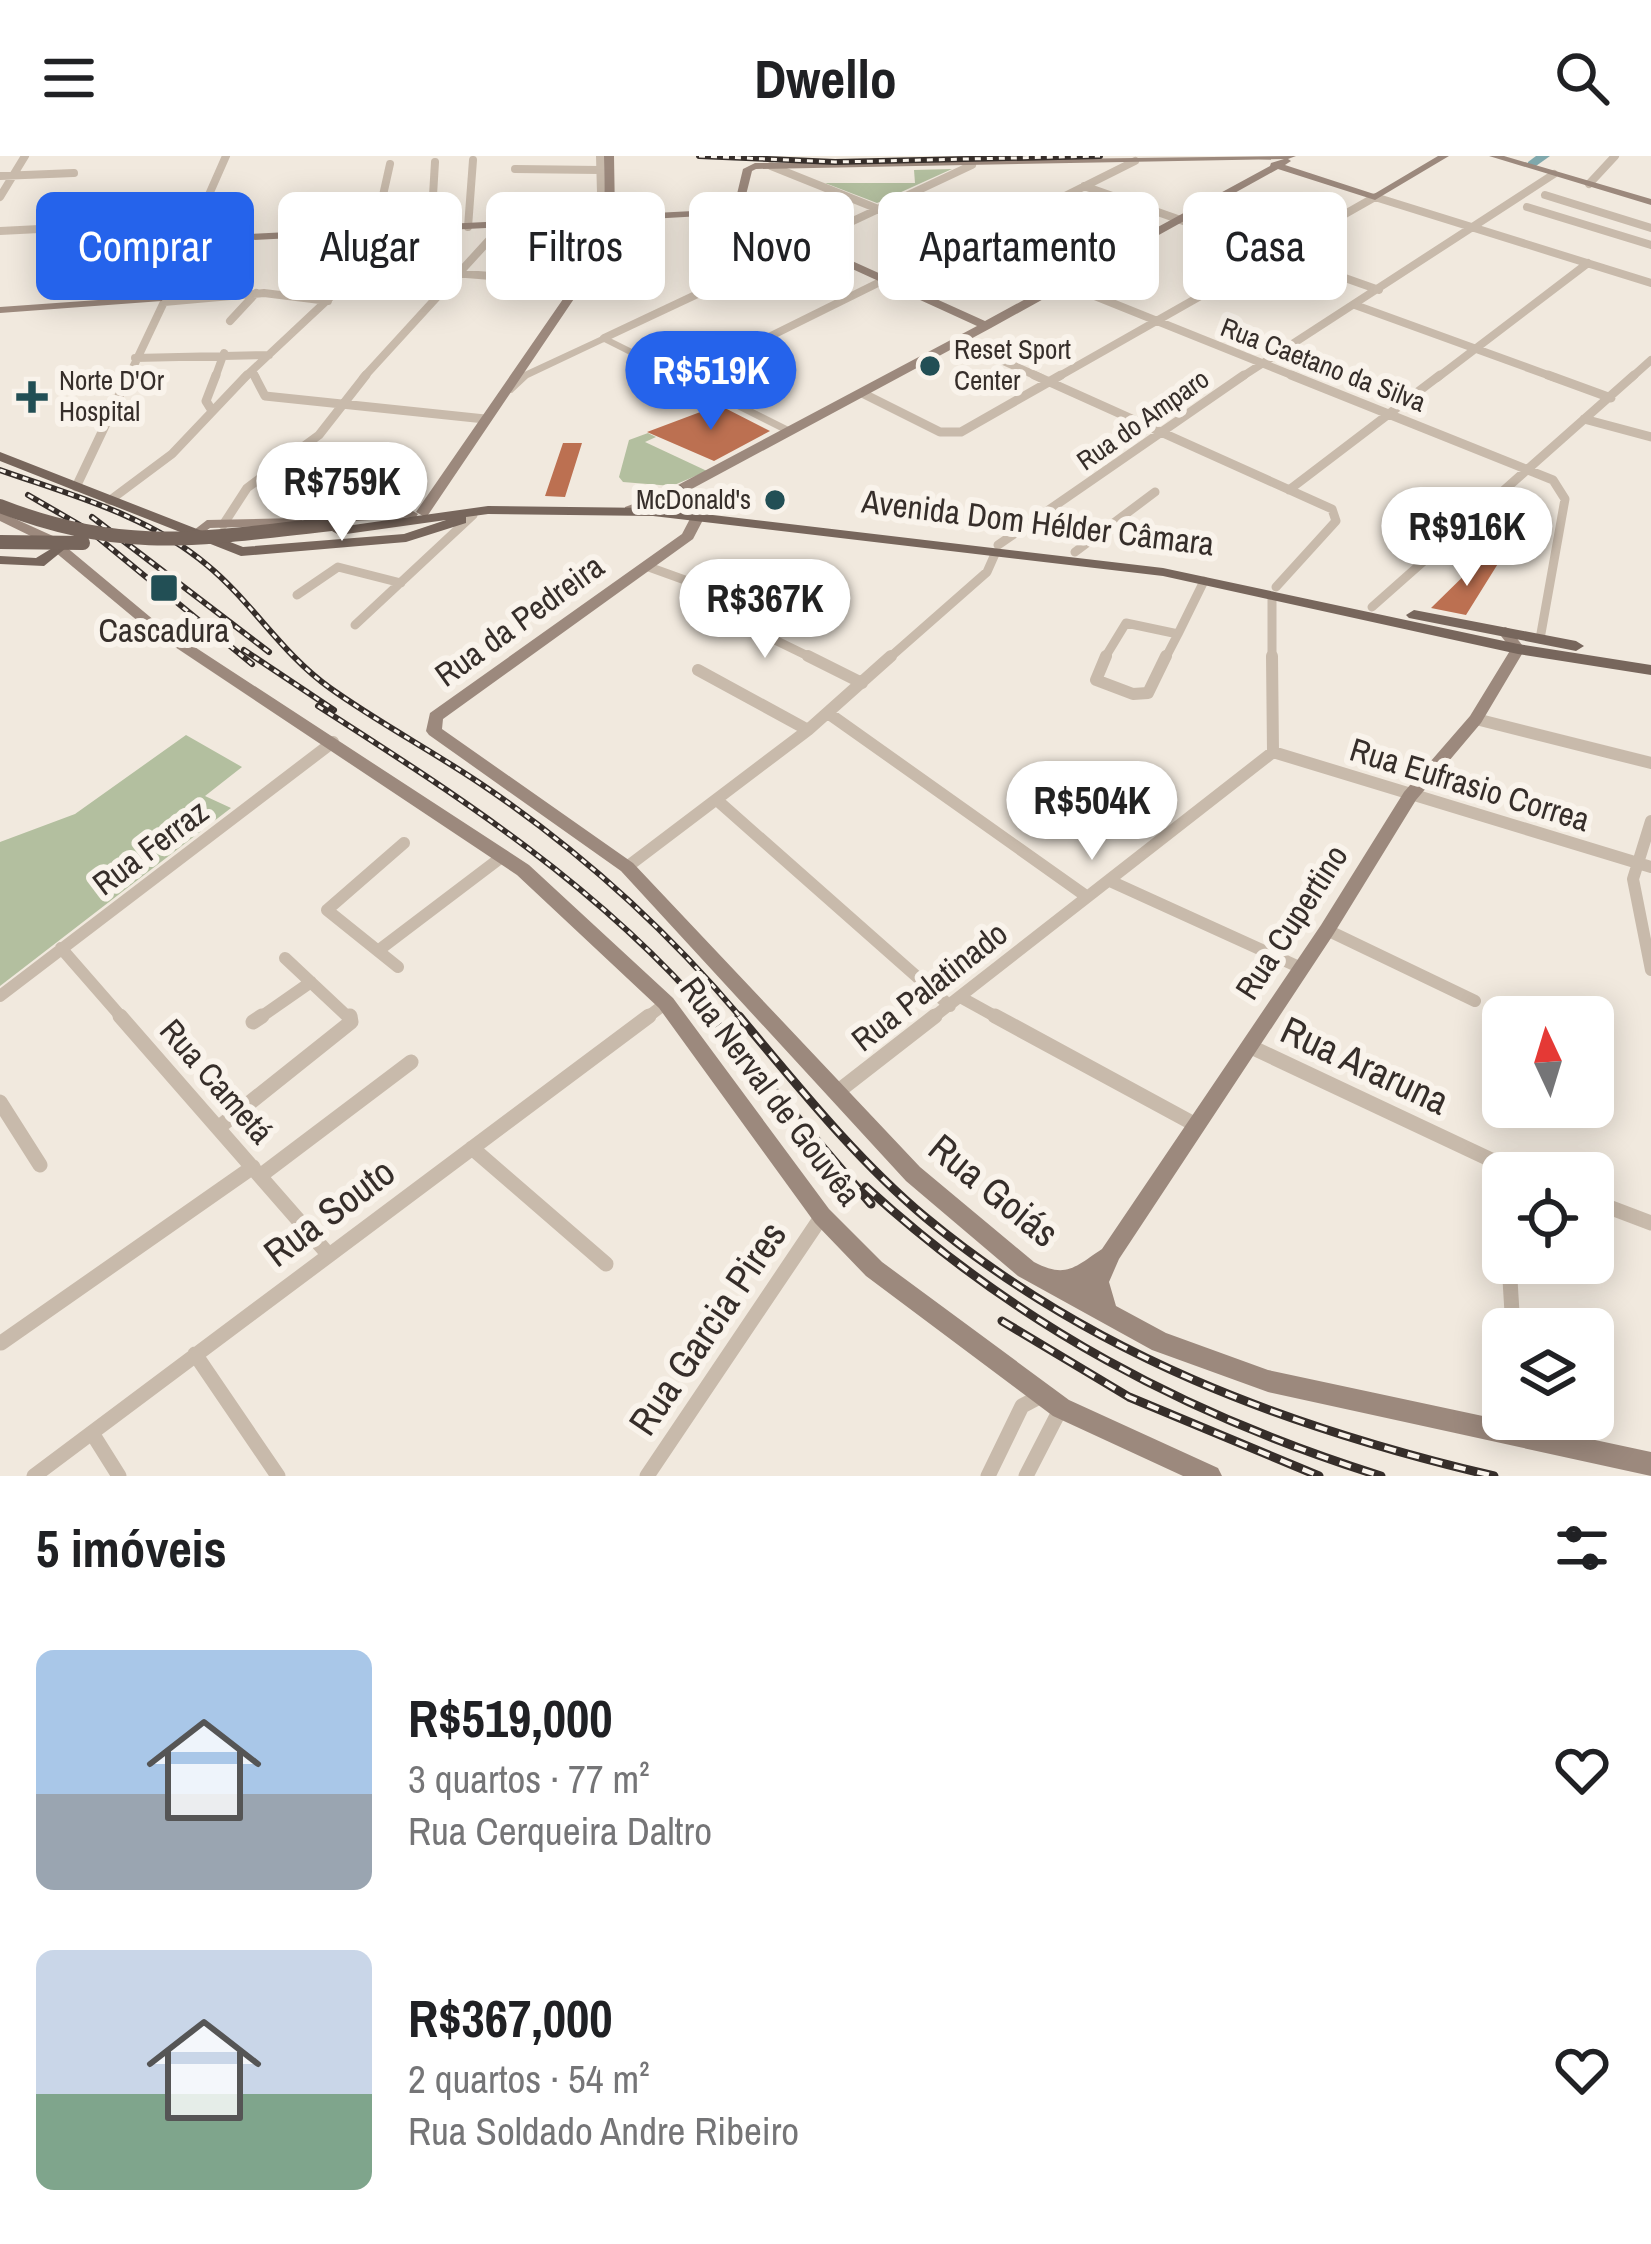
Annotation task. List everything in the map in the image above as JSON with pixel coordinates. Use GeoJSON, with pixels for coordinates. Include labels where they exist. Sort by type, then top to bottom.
{"type":"FeatureCollection","features":[{"type":"Feature","properties":{"kind":"main road"},"geometry":{"type":"LineString","coordinates":[[604,156],[610,192]]}},
{"type":"Feature","properties":{"kind":"main road"},"geometry":{"type":"LineString","coordinates":[[742,192],[749,168],[771,166],[1292,156]]}},
{"type":"Feature","properties":{"kind":"main road"},"geometry":{"type":"LineString","coordinates":[[1159,230],[1292,156]]}},
{"type":"Feature","properties":{"kind":"main road"},"geometry":{"type":"LineString","coordinates":[[1250,159],[1375,196],[1444,156]]}},
{"type":"Feature","properties":{"kind":"main road"},"geometry":{"type":"LineString","coordinates":[[1494,156],[1648,198]]}},
{"type":"Feature","properties":{"kind":"main road"},"geometry":{"type":"LineString","coordinates":[[462,227],[486,226]]}},
{"type":"Feature","properties":{"kind":"main road"},"geometry":{"type":"LineString","coordinates":[[0,310],[148,300]]}},
{"type":"Feature","properties":{"kind":"main road"},"geometry":{"type":"LineString","coordinates":[[417,513],[568,300]]}},
{"type":"Feature","properties":{"kind":"main road"},"geometry":{"type":"LineString","coordinates":[[931,300],[987,326]]}},
{"type":"Feature","properties":{"kind":"main road"},"geometry":{"type":"LineString","coordinates":[[631,510],[657,502],[1034,300]]}},
{"type":"Feature","properties":{"kind":"main road"},"geometry":{"type":"LineString","coordinates":[[0,456],[192,537]]}},
{"type":"Feature","properties":{"kind":"main road"},"geometry":{"type":"LineString","coordinates":[[680,489],[698,512]]}},
{"type":"Feature","properties":{"kind":"main road","name":"Avenida Dom Hélder Câmara"},"geometry":{"type":"LineString","coordinates":[[340,527],[509,501],[657,502],[698,512]]}},
{"type":"Feature","properties":{"kind":"main road"},"geometry":{"type":"LineString","coordinates":[[0,506],[57,529],[98,536],[340,527]]}},
{"type":"Feature","properties":{"kind":"main road","name":"Avenida Dom Hélder Câmara"},"geometry":{"type":"LineString","coordinates":[[340,527],[480,513],[698,512],[996,550],[1372,607],[1651,660]]}},
{"type":"Feature","properties":{"kind":"main road","name":"Rua da Pedreira"},"geometry":{"type":"LineString","coordinates":[[431,727],[436,717],[693,531],[698,512]]}},
{"type":"Feature","properties":{"kind":"main road","name":"Avenida Dom Hélder Câmara"},"geometry":{"type":"LineString","coordinates":[[417,513],[203,525],[192,537],[227,550],[259,554],[421,535],[480,513]]}},
{"type":"Feature","properties":{"kind":"main road","name":"Rua Nerval de Gouvêa"},"geometry":{"type":"LineString","coordinates":[[0,516],[59,548],[150,624],[503,856],[666,1003],[822,1216],[874,1268],[1051,1402],[1210,1476]]}},
{"type":"Feature","properties":{"kind":"main road"},"geometry":{"type":"LineString","coordinates":[[0,542],[194,543],[340,527]]}},
{"type":"Feature","properties":{"kind":"main road"},"geometry":{"type":"LineString","coordinates":[[0,560],[39,562],[59,548]]}},
{"type":"Feature","properties":{"kind":"main road","name":"Avenida Dom Hélder Câmara"},"geometry":{"type":"LineString","coordinates":[[996,550],[1153,560],[1518,649],[1651,670]]}},
{"type":"Feature","properties":{"kind":"main road"},"geometry":{"type":"LineString","coordinates":[[1505,632],[1518,649]]}},
{"type":"Feature","properties":{"kind":"main road","name":"Rua Cupertino"},"geometry":{"type":"LineString","coordinates":[[1107,1313],[1098,1282],[1111,1252],[1411,796],[1476,719],[1518,649]]}},
{"type":"Feature","properties":{"kind":"main road","name":"Rua Goiás"},"geometry":{"type":"LineString","coordinates":[[431,727],[627,867],[913,1174],[1027,1269],[1160,1342],[1268,1381],[1482,1421]]}},
{"type":"Feature","properties":{"kind":"main road","name":"Rua Cupertino"},"geometry":{"type":"LineString","coordinates":[[1051,1282],[1084,1275],[1111,1252]]}},
{"type":"Feature","properties":{"kind":"main road","name":"Rua Goiás"},"geometry":{"type":"LineString","coordinates":[[1564,1440],[1651,1464]]}},
{"type":"Feature","properties":{"kind":"street"},"geometry":{"type":"LineString","coordinates":[[0,197],[25,156]]}},
{"type":"Feature","properties":{"kind":"street"},"geometry":{"type":"LineString","coordinates":[[209,192],[226,156]]}},
{"type":"Feature","properties":{"kind":"street"},"geometry":{"type":"LineString","coordinates":[[601,192],[604,156]]}},
{"type":"Feature","properties":{"kind":"street"},"geometry":{"type":"LineString","coordinates":[[1589,184],[1615,156]]}},
{"type":"Feature","properties":{"kind":"street"},"geometry":{"type":"LineString","coordinates":[[468,227],[473,160]]}},
{"type":"Feature","properties":{"kind":"street"},"geometry":{"type":"LineString","coordinates":[[1072,192],[1135,161]]}},
{"type":"Feature","properties":{"kind":"street"},"geometry":{"type":"LineString","coordinates":[[433,192],[435,162]]}},
{"type":"Feature","properties":{"kind":"street"},"geometry":{"type":"LineString","coordinates":[[384,192],[390,164]]}},
{"type":"Feature","properties":{"kind":"street"},"geometry":{"type":"LineString","coordinates":[[916,192],[972,165]]}},
{"type":"Feature","properties":{"kind":"street","name":"Rua Caetano da Silva"},"geometry":{"type":"LineString","coordinates":[[771,166],[878,210]]}},
{"type":"Feature","properties":{"kind":"street"},"geometry":{"type":"LineString","coordinates":[[515,170],[600,170]]}},
{"type":"Feature","properties":{"kind":"street"},"geometry":{"type":"LineString","coordinates":[[0,176],[74,172]]}},
{"type":"Feature","properties":{"kind":"street","name":"Rua do Amparo"},"geometry":{"type":"LineString","coordinates":[[627,867],[828,713],[987,572],[996,550],[1260,364],[1554,174]]}},
{"type":"Feature","properties":{"kind":"street"},"geometry":{"type":"LineString","coordinates":[[1084,186],[1183,221]]}},
{"type":"Feature","properties":{"kind":"street"},"geometry":{"type":"LineString","coordinates":[[1347,212],[1375,196],[1651,283]]}},
{"type":"Feature","properties":{"kind":"street"},"geometry":{"type":"LineString","coordinates":[[1545,196],[1648,224]]}},
{"type":"Feature","properties":{"kind":"street"},"geometry":{"type":"LineString","coordinates":[[1527,207],[1651,245]]}},
{"type":"Feature","properties":{"kind":"street"},"geometry":{"type":"LineString","coordinates":[[1564,218],[1582,207]]}},
{"type":"Feature","properties":{"kind":"street"},"geometry":{"type":"LineString","coordinates":[[0,230],[36,229]]}},
{"type":"Feature","properties":{"kind":"street"},"geometry":{"type":"LineString","coordinates":[[462,269],[486,243]]}},
{"type":"Feature","properties":{"kind":"street"},"geometry":{"type":"LineString","coordinates":[[1288,490],[1588,263]]}},
{"type":"Feature","properties":{"kind":"street"},"geometry":{"type":"LineString","coordinates":[[1347,279],[1378,290]]}},
{"type":"Feature","properties":{"kind":"street"},"geometry":{"type":"LineString","coordinates":[[686,378],[878,283]]}},
{"type":"Feature","properties":{"kind":"street"},"geometry":{"type":"LineString","coordinates":[[230,321],[256,293],[328,301]]}},
{"type":"Feature","properties":{"kind":"street"},"geometry":{"type":"LineString","coordinates":[[506,392],[524,376],[689,298]]}},
{"type":"Feature","properties":{"kind":"street"},"geometry":{"type":"LineString","coordinates":[[76,487],[163,300]]}},
{"type":"Feature","properties":{"kind":"street"},"geometry":{"type":"LineString","coordinates":[[223,525],[247,488],[319,435],[339,404],[434,300]]}},
{"type":"Feature","properties":{"kind":"street","name":"Rua Caetano da Silva"},"geometry":{"type":"LineString","coordinates":[[1106,300],[1526,467]]}},
{"type":"Feature","properties":{"kind":"street"},"geometry":{"type":"LineString","coordinates":[[862,393],[953,434],[1197,300]]}},
{"type":"Feature","properties":{"kind":"street"},"geometry":{"type":"LineString","coordinates":[[109,501],[172,454],[211,409],[328,301]]}},
{"type":"Feature","properties":{"kind":"street"},"geometry":{"type":"LineString","coordinates":[[1355,305],[1611,398]]}},
{"type":"Feature","properties":{"kind":"street"},"geometry":{"type":"LineString","coordinates":[[604,338],[789,431]]}},
{"type":"Feature","properties":{"kind":"street"},"geometry":{"type":"LineString","coordinates":[[959,341],[1321,503],[1336,514],[1336,521],[1274,592],[1273,752]]}},
{"type":"Feature","properties":{"kind":"street"},"geometry":{"type":"LineString","coordinates":[[224,353],[252,371],[266,396],[485,419]]}},
{"type":"Feature","properties":{"kind":"street"},"geometry":{"type":"LineString","coordinates":[[211,409],[206,400],[224,353]]}},
{"type":"Feature","properties":{"kind":"street"},"geometry":{"type":"LineString","coordinates":[[135,358],[269,355]]}},
{"type":"Feature","properties":{"kind":"street"},"geometry":{"type":"LineString","coordinates":[[1372,607],[1651,360]]}},
{"type":"Feature","properties":{"kind":"street"},"geometry":{"type":"LineString","coordinates":[[1638,370],[1651,374]]}},
{"type":"Feature","properties":{"kind":"street"},"geometry":{"type":"LineString","coordinates":[[1584,418],[1651,437]]}},
{"type":"Feature","properties":{"kind":"street"},"geometry":{"type":"LineString","coordinates":[[1526,467],[1559,485],[1565,500],[1540,639]]}},
{"type":"Feature","properties":{"kind":"street"},"geometry":{"type":"LineString","coordinates":[[1075,552],[1155,493]]}},
{"type":"Feature","properties":{"kind":"street"},"geometry":{"type":"LineString","coordinates":[[355,626],[480,513]]}},
{"type":"Feature","properties":{"kind":"street"},"geometry":{"type":"LineString","coordinates":[[421,535],[446,543]]}},
{"type":"Feature","properties":{"kind":"street"},"geometry":{"type":"LineString","coordinates":[[646,566],[757,606],[760,613],[751,628],[862,683]]}},
{"type":"Feature","properties":{"kind":"street"},"geometry":{"type":"LineString","coordinates":[[297,595],[338,567],[401,584]]}},
{"type":"Feature","properties":{"kind":"street"},"geometry":{"type":"LineString","coordinates":[[1179,634],[1126,622],[1096,680],[1132,694],[1148,694],[1179,634],[1204,581]]}},
{"type":"Feature","properties":{"kind":"street"},"geometry":{"type":"LineString","coordinates":[[698,670],[808,730]]}},
{"type":"Feature","properties":{"kind":"street"},"geometry":{"type":"LineString","coordinates":[[828,713],[1086,896]]}},
{"type":"Feature","properties":{"kind":"street"},"geometry":{"type":"LineString","coordinates":[[1476,719],[1651,763]]}},
{"type":"Feature","properties":{"kind":"street","name":"Rua Ferraz"},"geometry":{"type":"LineString","coordinates":[[0,996],[333,742]]}},
{"type":"Feature","properties":{"kind":"street","name":"Rua Eufrasio Correa"},"geometry":{"type":"LineString","coordinates":[[1273,752],[1651,867]]}},
{"type":"Feature","properties":{"kind":"street","name":"Rua Palatinado"},"geometry":{"type":"LineString","coordinates":[[836,1093],[1273,752]]}},
{"type":"Feature","properties":{"kind":"street"},"geometry":{"type":"LineString","coordinates":[[718,801],[956,1002],[1196,1125]]}},
{"type":"Feature","properties":{"kind":"street"},"geometry":{"type":"LineString","coordinates":[[1651,820],[1632,862],[1630,887],[1651,970]]}},
{"type":"Feature","properties":{"kind":"street"},"geometry":{"type":"LineString","coordinates":[[398,967],[328,907],[404,843]]}},
{"type":"Feature","properties":{"kind":"street"},"geometry":{"type":"LineString","coordinates":[[380,950],[503,856]]}},
{"type":"Feature","properties":{"kind":"street"},"geometry":{"type":"LineString","coordinates":[[1110,881],[1299,968]]}},
{"type":"Feature","properties":{"kind":"street"},"geometry":{"type":"LineString","coordinates":[[1327,930],[1475,1001]]}},
{"type":"Feature","properties":{"kind":"street","name":"Rua Cametá"},"geometry":{"type":"LineString","coordinates":[[61,948],[328,1254]]}},
{"type":"Feature","properties":{"kind":"street"},"geometry":{"type":"LineString","coordinates":[[218,1128],[351,1022],[349,1013],[285,958]]}},
{"type":"Feature","properties":{"kind":"street"},"geometry":{"type":"LineString","coordinates":[[253,1022],[311,982]]}},
{"type":"Feature","properties":{"kind":"street","name":"Rua Souto"},"geometry":{"type":"LineString","coordinates":[[34,1476],[666,1003]]}},
{"type":"Feature","properties":{"kind":"street","name":"Rua Araruna"},"geometry":{"type":"LineString","coordinates":[[1249,1046],[1482,1158]]}},
{"type":"Feature","properties":{"kind":"street"},"geometry":{"type":"LineString","coordinates":[[2,1343],[411,1062]]}},
{"type":"Feature","properties":{"kind":"street"},"geometry":{"type":"LineString","coordinates":[[0,1102],[40,1165]]}},
{"type":"Feature","properties":{"kind":"street"},"geometry":{"type":"LineString","coordinates":[[472,1148],[606,1264]]}},
{"type":"Feature","properties":{"kind":"street"},"geometry":{"type":"LineString","coordinates":[[1614,1209],[1651,1223]]}},
{"type":"Feature","properties":{"kind":"street","name":"Rua Garcia Pires"},"geometry":{"type":"LineString","coordinates":[[647,1476],[822,1216]]}},
{"type":"Feature","properties":{"kind":"street"},"geometry":{"type":"LineString","coordinates":[[195,1354],[278,1476]]}},
{"type":"Feature","properties":{"kind":"street"},"geometry":{"type":"LineString","coordinates":[[988,1476],[1022,1406],[1051,1402],[1026,1476]]}},
{"type":"Feature","properties":{"kind":"street"},"geometry":{"type":"LineString","coordinates":[[92,1432],[119,1476]]}},
{"type":"Feature","properties":{"kind":"green space"},"geometry":{"type":"Polygon","coordinates":[[[952,169],[901,192],[878,192],[877,203],[825,183],[915,183],[914,170],[952,169]]]}},
{"type":"Feature","properties":{"kind":"green space"},"geometry":{"type":"Polygon","coordinates":[[[648,433],[656,437],[645,442],[707,471],[672,486],[623,482],[619,477],[629,440],[648,433]]]}},
{"type":"Feature","properties":{"kind":"green space"},"geometry":{"type":"Polygon","coordinates":[[[186,735],[242,767],[205,796],[231,808],[0,986],[0,842],[75,814],[186,735]]]}},
{"type":"Feature","properties":{"kind":"building"},"geometry":{"type":"Polygon","coordinates":[[[719,405],[770,431],[714,461],[647,432],[719,405]]]}},
{"type":"Feature","properties":{"kind":"building"},"geometry":{"type":"Polygon","coordinates":[[[563,443],[582,443],[565,497],[545,496],[563,443]]]}},
{"type":"Feature","properties":{"kind":"building"},"geometry":{"type":"Polygon","coordinates":[[[1482,558],[1499,562],[1466,615],[1431,608],[1482,558]]]}},
{"type":"Feature","properties":{"kind":"waterway"},"geometry":{"type":"LineString","coordinates":[[1532,164],[1544,156]]}},
{"type":"Feature","properties":{"kind":"railway"},"geometry":{"type":"LineString","coordinates":[[699,156],[835,162],[1100,156]]}},
{"type":"Feature","properties":{"kind":"railway"},"geometry":{"type":"LineString","coordinates":[[0,470],[108,508],[160,533],[207,565],[312,674],[484,786],[588,865],[653,923],[742,1019]]}},
{"type":"Feature","properties":{"kind":"railway"},"geometry":{"type":"LineString","coordinates":[[28,495],[90,531],[252,664]]}},
{"type":"Feature","properties":{"kind":"railway"},"geometry":{"type":"LineString","coordinates":[[92,517],[269,652]]}},
{"type":"Feature","properties":{"kind":"railway"},"geometry":{"type":"LineString","coordinates":[[244,650],[334,710]]}},
{"type":"Feature","properties":{"kind":"railway"},"geometry":{"type":"LineString","coordinates":[[318,706],[477,811],[577,886],[670,971],[713,1019]]}},
{"type":"Feature","properties":{"kind":"railway"},"geometry":{"type":"LineString","coordinates":[[710,1016],[871,1204]]}},
{"type":"Feature","properties":{"kind":"railway"},"geometry":{"type":"LineString","coordinates":[[739,1016],[828,1121],[899,1194],[989,1266],[1055,1309],[1123,1347],[1266,1409],[1494,1476]]}},
{"type":"Feature","properties":{"kind":"railway"},"geometry":{"type":"LineString","coordinates":[[866,1187],[983,1282],[1107,1360],[1240,1425],[1381,1476]]}},
{"type":"Feature","properties":{"kind":"railway"},"geometry":{"type":"LineString","coordinates":[[1002,1321],[1129,1397],[1319,1476]]}},
{"type":"Feature","properties":{"kind":"place","name":"Reset Sport Center"},"geometry":{"type":"Point","coordinates":[930,366]}},
{"type":"Feature","properties":{"kind":"place","name":"Norte D'Or Hospital"},"geometry":{"type":"Point","coordinates":[32,397]}},
{"type":"Feature","properties":{"kind":"place","name":"McDonald's"},"geometry":{"type":"Point","coordinates":[775,500]}},
{"type":"Feature","properties":{"kind":"place","name":"Cascadura"},"geometry":{"type":"Point","coordinates":[164,588]}}]}
